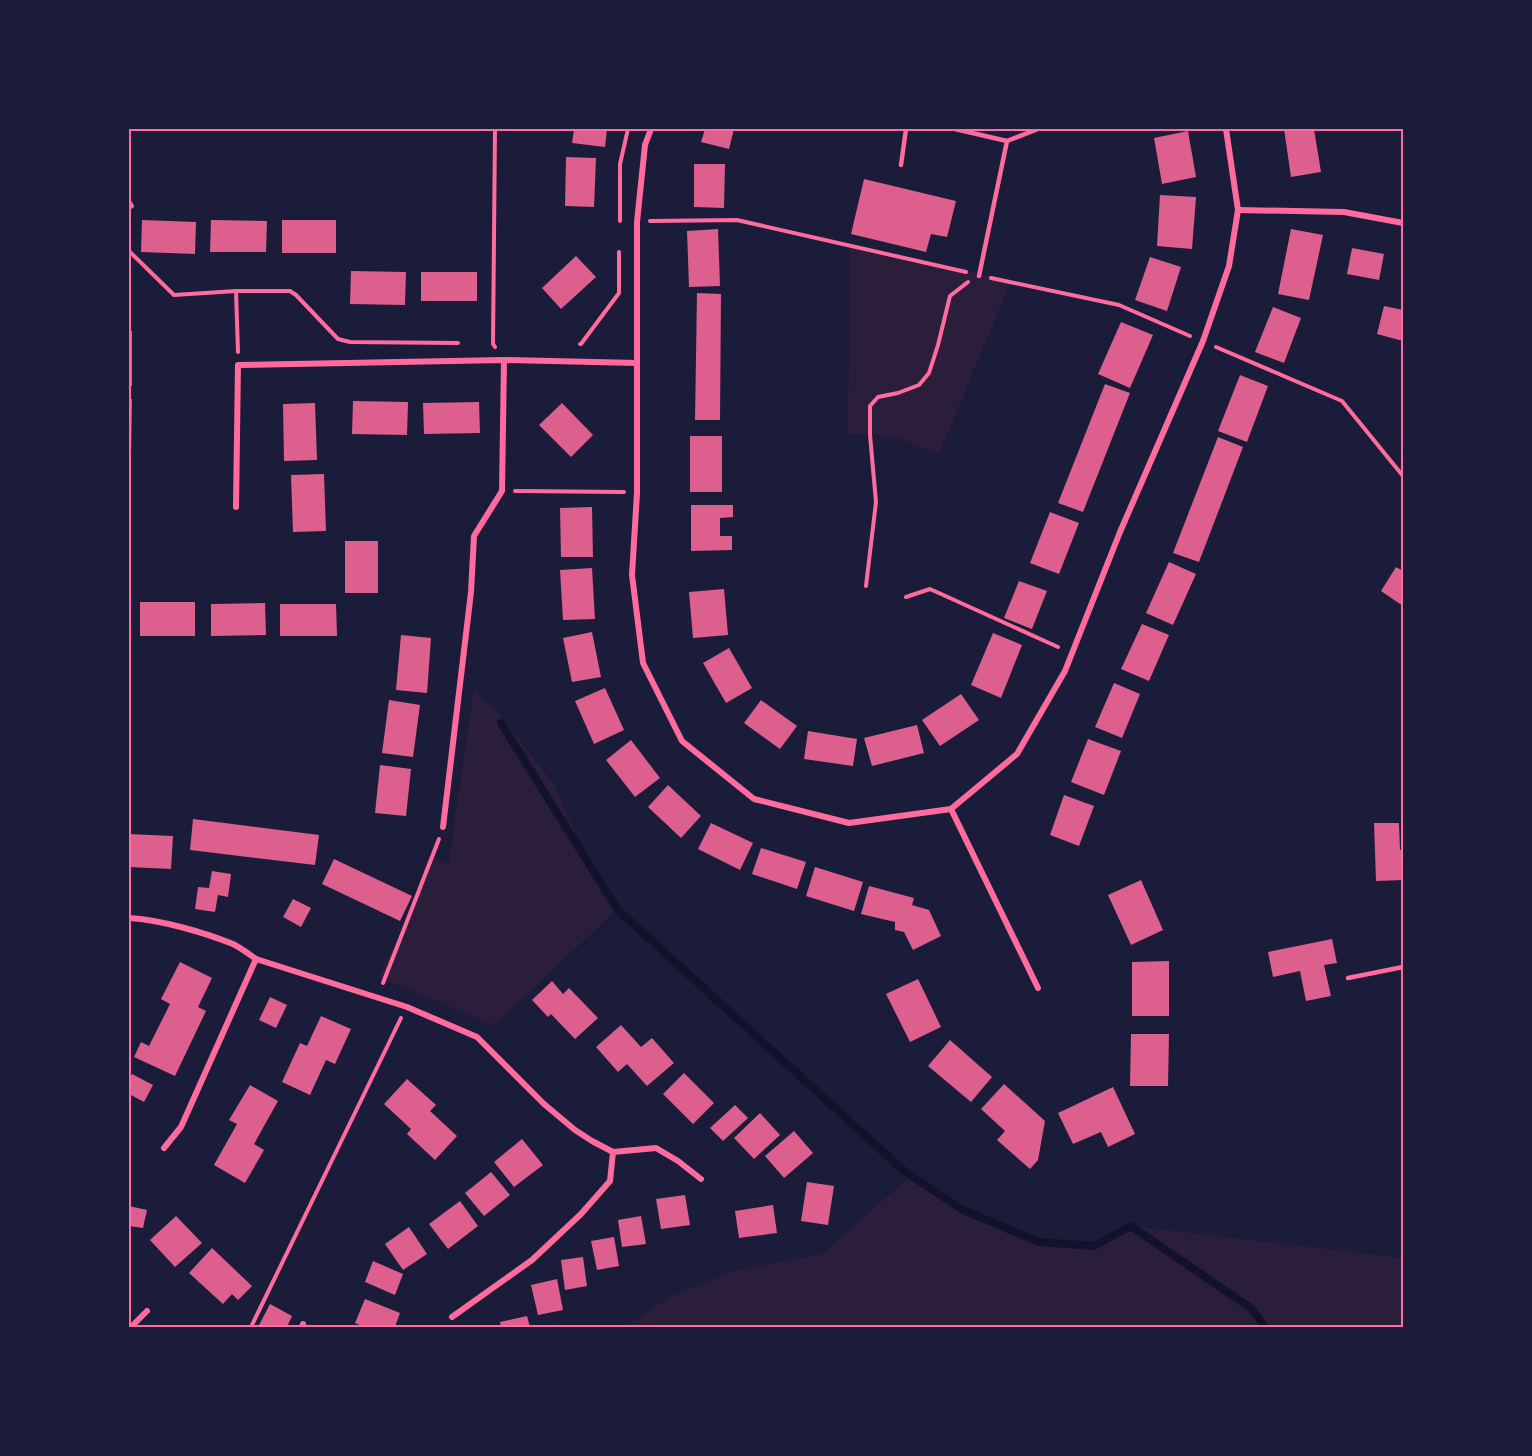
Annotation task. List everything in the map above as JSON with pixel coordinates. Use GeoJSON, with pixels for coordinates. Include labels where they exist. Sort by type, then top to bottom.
{"type":"FeatureCollection","features":[{"type":"Feature","properties":{"kind":"street"},"geometry":{"type":"LineString","coordinates":[[651,129],[645,145],[637,222],[637,493],[632,575],[643,663],[682,741],[754,799],[849,823],[951,809],[1017,754],[1065,671],[1120,532],[1203,341],[1230,266],[1238,210],[1226,129]]}},
{"type":"Feature","properties":{"kind":"street"},"geometry":{"type":"LineString","coordinates":[[1238,210],[1344,212],[1403,223]]}},
{"type":"Feature","properties":{"kind":"street"},"geometry":{"type":"LineString","coordinates":[[236,507],[238,365],[504,360],[637,363]]}},
{"type":"Feature","properties":{"kind":"street"},"geometry":{"type":"LineString","coordinates":[[443,827],[471,592],[474,536],[502,491],[504,360]]}},
{"type":"Feature","properties":{"kind":"street"},"geometry":{"type":"LineString","coordinates":[[951,809],[1038,988]]}},
{"type":"Feature","properties":{"kind":"street"},"geometry":{"type":"LineString","coordinates":[[129,918],[189,929],[235,945],[256,959],[407,1007],[477,1037],[544,1104],[575,1130],[613,1152],[656,1149],[678,1161],[701,1179]]}},
{"type":"Feature","properties":{"kind":"street"},"geometry":{"type":"LineString","coordinates":[[164,1148],[182,1127],[256,959]]}},
{"type":"Feature","properties":{"kind":"street"},"geometry":{"type":"LineString","coordinates":[[452,1317],[532,1260],[581,1214],[610,1181],[613,1152]]}},
{"type":"Feature","properties":{"kind":"street"},"geometry":{"type":"LineString","coordinates":[[131,1327],[147,1311]]}},
{"type":"Feature","properties":{"kind":"lane"},"geometry":{"type":"LineString","coordinates":[[901,165],[906,129]]}},
{"type":"Feature","properties":{"kind":"lane"},"geometry":{"type":"LineString","coordinates":[[955,129],[1007,141],[1038,129]]}},
{"type":"Feature","properties":{"kind":"lane"},"geometry":{"type":"LineString","coordinates":[[979,276],[1007,141]]}},
{"type":"Feature","properties":{"kind":"lane"},"geometry":{"type":"LineString","coordinates":[[1348,978],[1403,967]]}},
{"type":"Feature","properties":{"kind":"path"},"geometry":{"type":"LineString","coordinates":[[495,129],[493,344],[504,360]]}},
{"type":"Feature","properties":{"kind":"path"},"geometry":{"type":"LineString","coordinates":[[620,223],[620,164],[628,129]]}},
{"type":"Feature","properties":{"kind":"path"},"geometry":{"type":"LineString","coordinates":[[129,201],[132,206],[129,208]]}},
{"type":"Feature","properties":{"kind":"path"},"geometry":{"type":"LineString","coordinates":[[637,222],[737,220],[979,276],[1119,305],[1342,401],[1403,476]]}},
{"type":"Feature","properties":{"kind":"path"},"geometry":{"type":"LineString","coordinates":[[570,344],[581,344],[619,293],[620,246]]}},
{"type":"Feature","properties":{"kind":"path"},"geometry":{"type":"LineString","coordinates":[[129,251],[174,295],[237,291],[290,291],[338,339],[350,342],[469,344]]}},
{"type":"Feature","properties":{"kind":"path"},"geometry":{"type":"LineString","coordinates":[[866,586],[876,502],[870,435],[870,406],[878,398],[919,385],[928,373],[938,345],[950,296],[979,276]]}},
{"type":"Feature","properties":{"kind":"path"},"geometry":{"type":"LineString","coordinates":[[237,291],[238,365]]}},
{"type":"Feature","properties":{"kind":"path"},"geometry":{"type":"LineString","coordinates":[[493,344],[504,344]]}},
{"type":"Feature","properties":{"kind":"path"},"geometry":{"type":"LineString","coordinates":[[502,491],[637,493]]}},
{"type":"Feature","properties":{"kind":"path"},"geometry":{"type":"LineString","coordinates":[[906,597],[930,589],[1072,654]]}},
{"type":"Feature","properties":{"kind":"path"},"geometry":{"type":"LineString","coordinates":[[377,997],[443,827]]}},
{"type":"Feature","properties":{"kind":"path"},"geometry":{"type":"LineString","coordinates":[[250,1327],[407,1007]]}},
{"type":"Feature","properties":{"kind":"shaded area"},"geometry":{"type":"Polygon","coordinates":[[[850,245],[1011,281],[939,454],[897,437],[848,434],[850,245]]]}},
{"type":"Feature","properties":{"kind":"shaded area"},"geometry":{"type":"Polygon","coordinates":[[[474,689],[497,711],[554,784],[586,859],[617,909],[495,1025],[378,977],[409,916],[429,855],[448,865],[474,689]]]}},
{"type":"Feature","properties":{"kind":"shaded area"},"geometry":{"type":"Polygon","coordinates":[[[908,1178],[963,1210],[1039,1242],[1094,1246],[1131,1226],[1403,1258],[1403,1327],[624,1327],[670,1297],[737,1270],[822,1254],[908,1178]]]}},
{"type":"Feature","properties":{"kind":"building"},"geometry":{"type":"Polygon","coordinates":[[[574,129],[607,129],[605,147],[572,143],[574,129]]]}},
{"type":"Feature","properties":{"kind":"building"},"geometry":{"type":"Polygon","coordinates":[[[705,129],[734,129],[729,149],[701,142],[705,129]]]}},
{"type":"Feature","properties":{"kind":"building"},"geometry":{"type":"Polygon","coordinates":[[[1284,129],[1314,129],[1321,172],[1291,177],[1284,129]]]}},
{"type":"Feature","properties":{"kind":"building"},"geometry":{"type":"Polygon","coordinates":[[[1188,131],[1196,177],[1162,184],[1154,138],[1188,131]]]}},
{"type":"Feature","properties":{"kind":"building"},"geometry":{"type":"Polygon","coordinates":[[[566,157],[596,158],[594,207],[565,206],[566,157]]]}},
{"type":"Feature","properties":{"kind":"building"},"geometry":{"type":"Polygon","coordinates":[[[694,164],[725,164],[724,208],[694,207],[694,164]]]}},
{"type":"Feature","properties":{"kind":"building"},"geometry":{"type":"Polygon","coordinates":[[[864,179],[956,201],[947,237],[931,234],[926,252],[851,234],[864,179]]]}},
{"type":"Feature","properties":{"kind":"building"},"geometry":{"type":"Polygon","coordinates":[[[1160,195],[1196,197],[1192,249],[1157,246],[1160,195]]]}},
{"type":"Feature","properties":{"kind":"building"},"geometry":{"type":"Polygon","coordinates":[[[142,220],[196,222],[195,254],[141,252],[142,220]]]}},
{"type":"Feature","properties":{"kind":"building"},"geometry":{"type":"Polygon","coordinates":[[[211,220],[267,221],[266,252],[210,252],[211,220]]]}},
{"type":"Feature","properties":{"kind":"building"},"geometry":{"type":"Polygon","coordinates":[[[282,220],[336,220],[336,253],[282,253],[282,220]]]}},
{"type":"Feature","properties":{"kind":"building"},"geometry":{"type":"Polygon","coordinates":[[[718,229],[720,286],[689,287],[687,231],[718,229]]]}},
{"type":"Feature","properties":{"kind":"building"},"geometry":{"type":"Polygon","coordinates":[[[1291,229],[1323,235],[1309,300],[1278,294],[1291,229]]]}},
{"type":"Feature","properties":{"kind":"building"},"geometry":{"type":"Polygon","coordinates":[[[1352,248],[1384,254],[1379,280],[1347,274],[1352,248]]]}},
{"type":"Feature","properties":{"kind":"building"},"geometry":{"type":"Polygon","coordinates":[[[576,256],[596,277],[561,309],[542,288],[576,256]]]}},
{"type":"Feature","properties":{"kind":"building"},"geometry":{"type":"Polygon","coordinates":[[[1150,257],[1181,267],[1167,311],[1135,300],[1150,257]]]}},
{"type":"Feature","properties":{"kind":"building"},"geometry":{"type":"Polygon","coordinates":[[[351,271],[406,272],[405,305],[350,304],[351,271]]]}},
{"type":"Feature","properties":{"kind":"building"},"geometry":{"type":"Polygon","coordinates":[[[421,272],[477,272],[477,301],[421,301],[421,272]]]}},
{"type":"Feature","properties":{"kind":"building"},"geometry":{"type":"Polygon","coordinates":[[[697,293],[721,294],[720,420],[695,420],[697,293]]]}},
{"type":"Feature","properties":{"kind":"building"},"geometry":{"type":"Polygon","coordinates":[[[1384,306],[1403,310],[1403,341],[1377,334],[1384,306]]]}},
{"type":"Feature","properties":{"kind":"building"},"geometry":{"type":"Polygon","coordinates":[[[1273,307],[1301,318],[1284,363],[1255,352],[1273,307]]]}},
{"type":"Feature","properties":{"kind":"building"},"geometry":{"type":"Polygon","coordinates":[[[1121,322],[1153,335],[1130,388],[1098,374],[1121,322]]]}},
{"type":"Feature","properties":{"kind":"building"},"geometry":{"type":"Polygon","coordinates":[[[129,331],[132,331],[132,386],[129,386],[129,331]]]}},
{"type":"Feature","properties":{"kind":"building"},"geometry":{"type":"Polygon","coordinates":[[[1240,375],[1268,386],[1247,442],[1218,431],[1240,375]]]}},
{"type":"Feature","properties":{"kind":"building"},"geometry":{"type":"Polygon","coordinates":[[[1105,384],[1130,393],[1083,512],[1058,503],[1105,384]]]}},
{"type":"Feature","properties":{"kind":"building"},"geometry":{"type":"Polygon","coordinates":[[[129,399],[132,399],[131,458],[129,457],[129,399]]]}},
{"type":"Feature","properties":{"kind":"building"},"geometry":{"type":"Polygon","coordinates":[[[353,401],[408,402],[407,435],[352,434],[353,401]]]}},
{"type":"Feature","properties":{"kind":"building"},"geometry":{"type":"Polygon","coordinates":[[[479,402],[480,433],[424,434],[423,403],[479,402]]]}},
{"type":"Feature","properties":{"kind":"building"},"geometry":{"type":"Polygon","coordinates":[[[315,403],[317,460],[284,461],[283,404],[315,403]]]}},
{"type":"Feature","properties":{"kind":"building"},"geometry":{"type":"Polygon","coordinates":[[[562,403],[593,435],[571,457],[539,425],[562,403]]]}},
{"type":"Feature","properties":{"kind":"building"},"geometry":{"type":"Polygon","coordinates":[[[690,436],[722,436],[722,492],[690,492],[690,436]]]}},
{"type":"Feature","properties":{"kind":"building"},"geometry":{"type":"Polygon","coordinates":[[[1218,437],[1243,447],[1199,562],[1173,553],[1218,437]]]}},
{"type":"Feature","properties":{"kind":"building"},"geometry":{"type":"Polygon","coordinates":[[[324,474],[326,531],[293,532],[291,475],[324,474]]]}},
{"type":"Feature","properties":{"kind":"building"},"geometry":{"type":"Polygon","coordinates":[[[691,505],[733,505],[733,517],[720,518],[720,536],[732,536],[732,550],[691,551],[691,505]]]}},
{"type":"Feature","properties":{"kind":"building"},"geometry":{"type":"Polygon","coordinates":[[[592,507],[593,557],[561,557],[560,508],[592,507]]]}},
{"type":"Feature","properties":{"kind":"building"},"geometry":{"type":"Polygon","coordinates":[[[1050,512],[1079,523],[1059,574],[1030,563],[1050,512]]]}},
{"type":"Feature","properties":{"kind":"building"},"geometry":{"type":"Polygon","coordinates":[[[345,541],[378,541],[378,593],[345,593],[345,541]]]}},
{"type":"Feature","properties":{"kind":"building"},"geometry":{"type":"Polygon","coordinates":[[[1169,562],[1196,574],[1173,625],[1146,613],[1169,562]]]}},
{"type":"Feature","properties":{"kind":"building"},"geometry":{"type":"Polygon","coordinates":[[[1396,567],[1403,571],[1403,606],[1381,591],[1396,567]]]}},
{"type":"Feature","properties":{"kind":"building"},"geometry":{"type":"Polygon","coordinates":[[[592,568],[595,619],[563,620],[560,570],[592,568]]]}},
{"type":"Feature","properties":{"kind":"building"},"geometry":{"type":"Polygon","coordinates":[[[1019,581],[1047,591],[1032,629],[1004,618],[1019,581]]]}},
{"type":"Feature","properties":{"kind":"building"},"geometry":{"type":"Polygon","coordinates":[[[724,589],[728,635],[693,638],[689,592],[724,589]]]}},
{"type":"Feature","properties":{"kind":"building"},"geometry":{"type":"Polygon","coordinates":[[[140,602],[195,602],[195,636],[140,636],[140,602]]]}},
{"type":"Feature","properties":{"kind":"building"},"geometry":{"type":"Polygon","coordinates":[[[265,603],[266,635],[211,636],[211,604],[265,603]]]}},
{"type":"Feature","properties":{"kind":"building"},"geometry":{"type":"Polygon","coordinates":[[[280,604],[336,604],[337,636],[280,636],[280,604]]]}},
{"type":"Feature","properties":{"kind":"building"},"geometry":{"type":"Polygon","coordinates":[[[1142,624],[1169,635],[1149,681],[1121,669],[1142,624]]]}},
{"type":"Feature","properties":{"kind":"building"},"geometry":{"type":"Polygon","coordinates":[[[592,632],[601,677],[572,682],[563,638],[592,632]]]}},
{"type":"Feature","properties":{"kind":"building"},"geometry":{"type":"Polygon","coordinates":[[[993,633],[1022,645],[1001,698],[971,685],[993,633]]]}},
{"type":"Feature","properties":{"kind":"building"},"geometry":{"type":"Polygon","coordinates":[[[401,635],[431,638],[427,693],[396,690],[401,635]]]}},
{"type":"Feature","properties":{"kind":"building"},"geometry":{"type":"Polygon","coordinates":[[[729,648],[752,688],[726,703],[703,663],[729,648]]]}},
{"type":"Feature","properties":{"kind":"building"},"geometry":{"type":"Polygon","coordinates":[[[1114,683],[1140,694],[1122,738],[1095,727],[1114,683]]]}},
{"type":"Feature","properties":{"kind":"building"},"geometry":{"type":"Polygon","coordinates":[[[605,688],[624,730],[594,744],[575,701],[605,688]]]}},
{"type":"Feature","properties":{"kind":"building"},"geometry":{"type":"Polygon","coordinates":[[[961,694],[979,720],[940,746],[922,720],[961,694]]]}},
{"type":"Feature","properties":{"kind":"building"},"geometry":{"type":"Polygon","coordinates":[[[389,700],[420,705],[413,757],[382,753],[389,700]]]}},
{"type":"Feature","properties":{"kind":"building"},"geometry":{"type":"Polygon","coordinates":[[[761,700],[797,726],[780,749],[744,723],[761,700]]]}},
{"type":"Feature","properties":{"kind":"building"},"geometry":{"type":"Polygon","coordinates":[[[917,725],[924,753],[872,766],[864,738],[917,725]]]}},
{"type":"Feature","properties":{"kind":"building"},"geometry":{"type":"Polygon","coordinates":[[[808,731],[857,739],[853,766],[804,759],[808,731]]]}},
{"type":"Feature","properties":{"kind":"building"},"geometry":{"type":"Polygon","coordinates":[[[1088,739],[1121,751],[1104,795],[1071,782],[1088,739]]]}},
{"type":"Feature","properties":{"kind":"building"},"geometry":{"type":"Polygon","coordinates":[[[631,740],[660,778],[635,797],[606,760],[631,740]]]}},
{"type":"Feature","properties":{"kind":"building"},"geometry":{"type":"Polygon","coordinates":[[[380,765],[411,769],[406,816],[375,813],[380,765]]]}},
{"type":"Feature","properties":{"kind":"building"},"geometry":{"type":"Polygon","coordinates":[[[668,785],[701,816],[681,838],[648,807],[668,785]]]}},
{"type":"Feature","properties":{"kind":"building"},"geometry":{"type":"Polygon","coordinates":[[[1064,795],[1094,806],[1079,846],[1050,835],[1064,795]]]}},
{"type":"Feature","properties":{"kind":"building"},"geometry":{"type":"Polygon","coordinates":[[[193,819],[319,835],[315,865],[190,850],[193,819]]]}},
{"type":"Feature","properties":{"kind":"building"},"geometry":{"type":"Polygon","coordinates":[[[711,823],[753,843],[740,870],[698,849],[711,823]]]}},
{"type":"Feature","properties":{"kind":"building"},"geometry":{"type":"Polygon","coordinates":[[[1374,823],[1399,823],[1400,850],[1403,850],[1403,880],[1376,881],[1374,823]]]}},
{"type":"Feature","properties":{"kind":"building"},"geometry":{"type":"Polygon","coordinates":[[[129,834],[173,836],[171,869],[129,867],[129,834]]]}},
{"type":"Feature","properties":{"kind":"building"},"geometry":{"type":"Polygon","coordinates":[[[761,848],[806,862],[797,889],[752,874],[761,848]]]}},
{"type":"Feature","properties":{"kind":"building"},"geometry":{"type":"Polygon","coordinates":[[[334,859],[412,896],[400,921],[322,884],[334,859]]]}},
{"type":"Feature","properties":{"kind":"building"},"geometry":{"type":"Polygon","coordinates":[[[815,867],[863,882],[854,911],[806,896],[815,867]]]}},
{"type":"Feature","properties":{"kind":"building"},"geometry":{"type":"Polygon","coordinates":[[[212,871],[231,874],[228,897],[218,895],[215,912],[195,909],[198,887],[209,888],[212,871]]]}},
{"type":"Feature","properties":{"kind":"building"},"geometry":{"type":"Polygon","coordinates":[[[1141,880],[1163,930],[1131,945],[1108,895],[1141,880]]]}},
{"type":"Feature","properties":{"kind":"building"},"geometry":{"type":"Polygon","coordinates":[[[869,886],[914,898],[912,905],[929,910],[941,936],[913,950],[904,932],[895,930],[895,922],[861,914],[869,886]]]}},
{"type":"Feature","properties":{"kind":"building"},"geometry":{"type":"Polygon","coordinates":[[[293,899],[311,908],[301,927],[283,917],[293,899]]]}},
{"type":"Feature","properties":{"kind":"building"},"geometry":{"type":"Polygon","coordinates":[[[1332,939],[1337,963],[1324,965],[1331,996],[1306,1001],[1300,971],[1273,977],[1268,952],[1332,939]]]}},
{"type":"Feature","properties":{"kind":"building"},"geometry":{"type":"Polygon","coordinates":[[[1169,961],[1169,1016],[1132,1016],[1132,962],[1169,961]]]}},
{"type":"Feature","properties":{"kind":"building"},"geometry":{"type":"Polygon","coordinates":[[[180,962],[212,978],[198,1007],[206,1011],[175,1076],[134,1057],[141,1042],[149,1046],[170,1004],[161,999],[180,962]]]}},
{"type":"Feature","properties":{"kind":"building"},"geometry":{"type":"Polygon","coordinates":[[[918,979],[941,1027],[910,1042],[886,994],[918,979]]]}},
{"type":"Feature","properties":{"kind":"building"},"geometry":{"type":"Polygon","coordinates":[[[552,981],[563,994],[569,988],[598,1018],[575,1039],[551,1014],[548,1017],[532,1000],[552,981]]]}},
{"type":"Feature","properties":{"kind":"building"},"geometry":{"type":"Polygon","coordinates":[[[270,997],[287,1005],[276,1028],[259,1020],[270,997]]]}},
{"type":"Feature","properties":{"kind":"building"},"geometry":{"type":"Polygon","coordinates":[[[321,1016],[351,1029],[335,1064],[326,1060],[310,1095],[282,1082],[300,1043],[307,1046],[321,1016]]]}},
{"type":"Feature","properties":{"kind":"building"},"geometry":{"type":"Polygon","coordinates":[[[621,1025],[641,1047],[652,1038],[674,1063],[647,1086],[627,1064],[618,1072],[596,1047],[621,1025]]]}},
{"type":"Feature","properties":{"kind":"building"},"geometry":{"type":"Polygon","coordinates":[[[1131,1034],[1169,1034],[1168,1086],[1130,1086],[1131,1034]]]}},
{"type":"Feature","properties":{"kind":"building"},"geometry":{"type":"Polygon","coordinates":[[[950,1040],[992,1077],[971,1102],[928,1066],[950,1040]]]}},
{"type":"Feature","properties":{"kind":"building"},"geometry":{"type":"Polygon","coordinates":[[[684,1073],[714,1103],[693,1124],[663,1094],[684,1073]]]}},
{"type":"Feature","properties":{"kind":"building"},"geometry":{"type":"Polygon","coordinates":[[[132,1074],[153,1085],[144,1102],[129,1094],[129,1080],[132,1074]]]}},
{"type":"Feature","properties":{"kind":"building"},"geometry":{"type":"Polygon","coordinates":[[[407,1079],[436,1105],[430,1111],[457,1136],[435,1160],[407,1134],[411,1129],[384,1104],[407,1079]]]}},
{"type":"Feature","properties":{"kind":"building"},"geometry":{"type":"Polygon","coordinates":[[[1004,1084],[1045,1121],[1038,1160],[1030,1169],[997,1140],[1005,1131],[981,1109],[1004,1084]]]}},
{"type":"Feature","properties":{"kind":"building"},"geometry":{"type":"Polygon","coordinates":[[[250,1085],[278,1101],[254,1144],[264,1150],[245,1183],[214,1165],[237,1124],[229,1120],[250,1085]]]}},
{"type":"Feature","properties":{"kind":"building"},"geometry":{"type":"Polygon","coordinates":[[[1113,1087],[1135,1134],[1108,1147],[1101,1132],[1073,1144],[1058,1113],[1113,1087]]]}},
{"type":"Feature","properties":{"kind":"building"},"geometry":{"type":"Polygon","coordinates":[[[735,1105],[748,1118],[723,1141],[710,1128],[735,1105]]]}},
{"type":"Feature","properties":{"kind":"building"},"geometry":{"type":"Polygon","coordinates":[[[760,1113],[780,1135],[754,1159],[734,1138],[760,1113]]]}},
{"type":"Feature","properties":{"kind":"building"},"geometry":{"type":"Polygon","coordinates":[[[794,1131],[813,1153],[784,1178],[765,1156],[794,1131]]]}},
{"type":"Feature","properties":{"kind":"building"},"geometry":{"type":"Polygon","coordinates":[[[522,1139],[543,1165],[514,1187],[494,1162],[522,1139]]]}},
{"type":"Feature","properties":{"kind":"building"},"geometry":{"type":"Polygon","coordinates":[[[491,1172],[510,1195],[484,1216],[465,1193],[491,1172]]]}},
{"type":"Feature","properties":{"kind":"building"},"geometry":{"type":"Polygon","coordinates":[[[807,1182],[834,1186],[828,1225],[801,1221],[807,1182]]]}},
{"type":"Feature","properties":{"kind":"building"},"geometry":{"type":"Polygon","coordinates":[[[685,1195],[690,1225],[661,1229],[656,1199],[685,1195]]]}},
{"type":"Feature","properties":{"kind":"building"},"geometry":{"type":"Polygon","coordinates":[[[460,1201],[478,1226],[448,1249],[429,1224],[460,1201]]]}},
{"type":"Feature","properties":{"kind":"building"},"geometry":{"type":"Polygon","coordinates":[[[773,1205],[777,1233],[739,1238],[735,1211],[773,1205]]]}},
{"type":"Feature","properties":{"kind":"building"},"geometry":{"type":"Polygon","coordinates":[[[129,1206],[147,1210],[143,1228],[129,1226],[129,1206]]]}},
{"type":"Feature","properties":{"kind":"building"},"geometry":{"type":"Polygon","coordinates":[[[176,1216],[202,1243],[175,1267],[150,1240],[176,1216]]]}},
{"type":"Feature","properties":{"kind":"building"},"geometry":{"type":"Polygon","coordinates":[[[641,1216],[646,1244],[622,1247],[618,1220],[641,1216]]]}},
{"type":"Feature","properties":{"kind":"building"},"geometry":{"type":"Polygon","coordinates":[[[409,1227],[427,1254],[403,1270],[385,1244],[409,1227]]]}},
{"type":"Feature","properties":{"kind":"building"},"geometry":{"type":"Polygon","coordinates":[[[614,1237],[619,1266],[597,1270],[591,1241],[614,1237]]]}},
{"type":"Feature","properties":{"kind":"building"},"geometry":{"type":"Polygon","coordinates":[[[212,1248],[252,1286],[238,1300],[232,1294],[223,1304],[189,1273],[212,1248]]]}},
{"type":"Feature","properties":{"kind":"building"},"geometry":{"type":"Polygon","coordinates":[[[583,1257],[587,1286],[565,1290],[561,1260],[583,1257]]]}},
{"type":"Feature","properties":{"kind":"building"},"geometry":{"type":"Polygon","coordinates":[[[373,1261],[403,1274],[395,1295],[365,1282],[373,1261]]]}},
{"type":"Feature","properties":{"kind":"building"},"geometry":{"type":"Polygon","coordinates":[[[557,1279],[563,1310],[538,1315],[531,1285],[557,1279]]]}},
{"type":"Feature","properties":{"kind":"building"},"geometry":{"type":"Polygon","coordinates":[[[365,1299],[400,1313],[395,1327],[364,1327],[355,1323],[365,1299]]]}},
{"type":"Feature","properties":{"kind":"building"},"geometry":{"type":"Polygon","coordinates":[[[270,1304],[292,1316],[287,1327],[258,1327],[270,1304]]]}},
{"type":"Feature","properties":{"kind":"building"},"geometry":{"type":"Polygon","coordinates":[[[527,1316],[530,1327],[501,1327],[500,1322],[527,1316]]]}},
{"type":"Feature","properties":{"kind":"waterway"},"geometry":{"type":"LineString","coordinates":[[501,723],[617,909],[904,1171],[963,1210],[1039,1242],[1094,1246],[1131,1226],[1252,1309],[1265,1327]]}}]}
